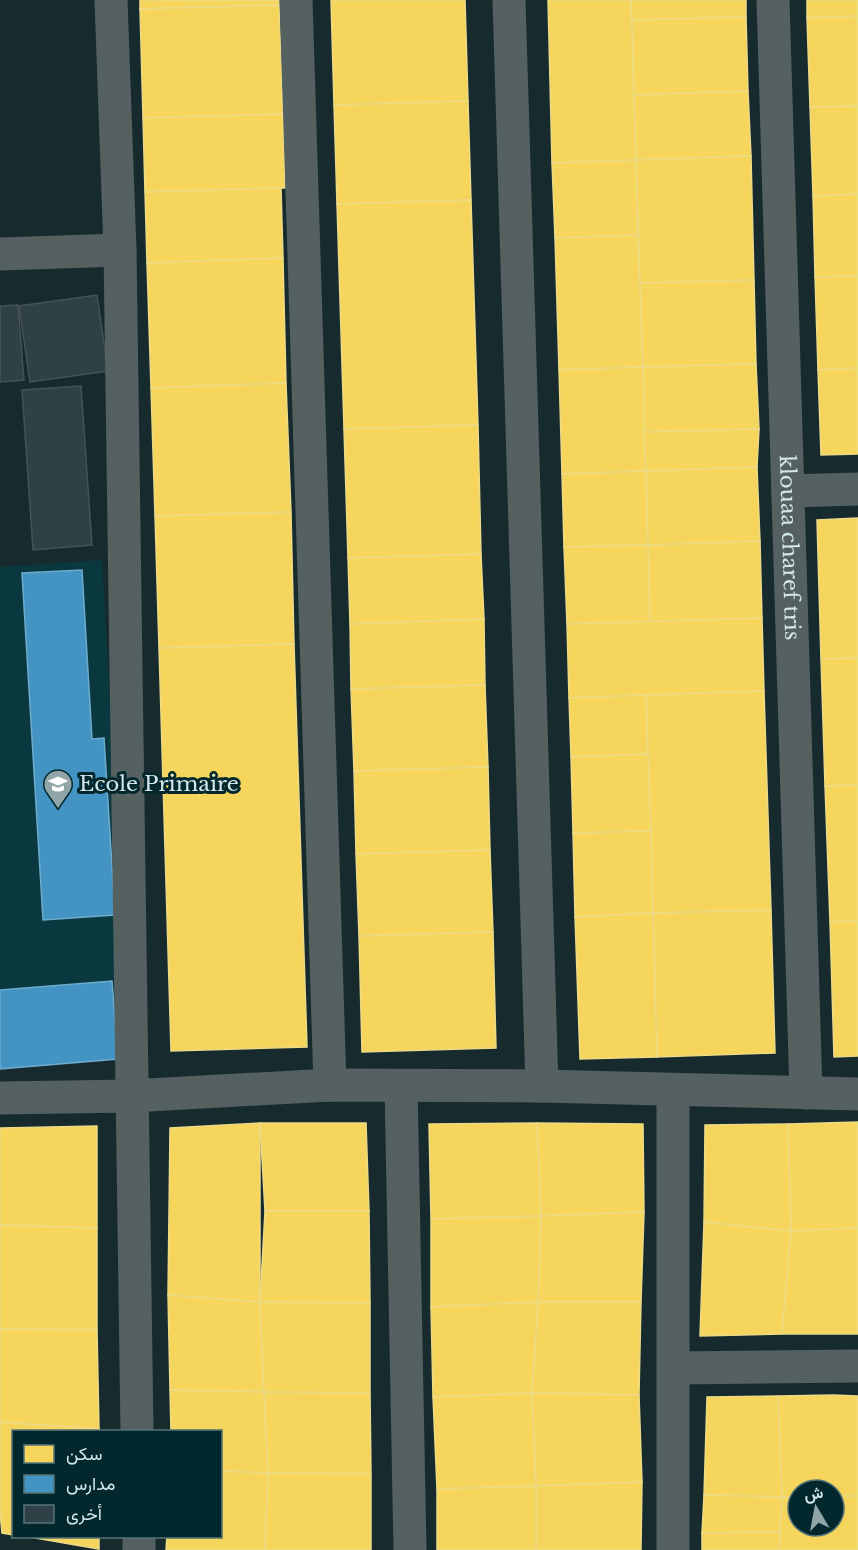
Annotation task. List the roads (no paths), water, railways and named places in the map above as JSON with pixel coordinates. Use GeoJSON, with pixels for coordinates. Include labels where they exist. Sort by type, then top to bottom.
{"type":"FeatureCollection","features":[{"type":"Feature","properties":{"kind":"street"},"geometry":{"type":"LineString","coordinates":[[111,0],[120,250],[130,1096],[137,1430]]}},
{"type":"Feature","properties":{"kind":"street"},"geometry":{"type":"LineString","coordinates":[[296,0],[330,1085]]}},
{"type":"Feature","properties":{"kind":"street"},"geometry":{"type":"LineString","coordinates":[[509,0],[542,1086]]}},
{"type":"Feature","properties":{"kind":"street","name":"klouaa charef tris"},"geometry":{"type":"LineString","coordinates":[[773,0],[806,1093]]}},
{"type":"Feature","properties":{"kind":"street"},"geometry":{"type":"LineString","coordinates":[[0,254],[120,250]]}},
{"type":"Feature","properties":{"kind":"street"},"geometry":{"type":"LineString","coordinates":[[788,491],[858,489]]}},
{"type":"Feature","properties":{"kind":"street"},"geometry":{"type":"LineString","coordinates":[[0,1098],[130,1096],[330,1085],[542,1086],[858,1094]]}},
{"type":"Feature","properties":{"kind":"street"},"geometry":{"type":"LineString","coordinates":[[401,1086],[410,1550]]}},
{"type":"Feature","properties":{"kind":"street"},"geometry":{"type":"LineString","coordinates":[[673,1090],[673,1550]]}},
{"type":"Feature","properties":{"kind":"street"},"geometry":{"type":"LineString","coordinates":[[674,1368],[858,1366]]}},
{"type":"Feature","properties":{"kind":"place","name":"Ecole Primaire"},"geometry":{"type":"Point","coordinates":[58,810]}}]}
